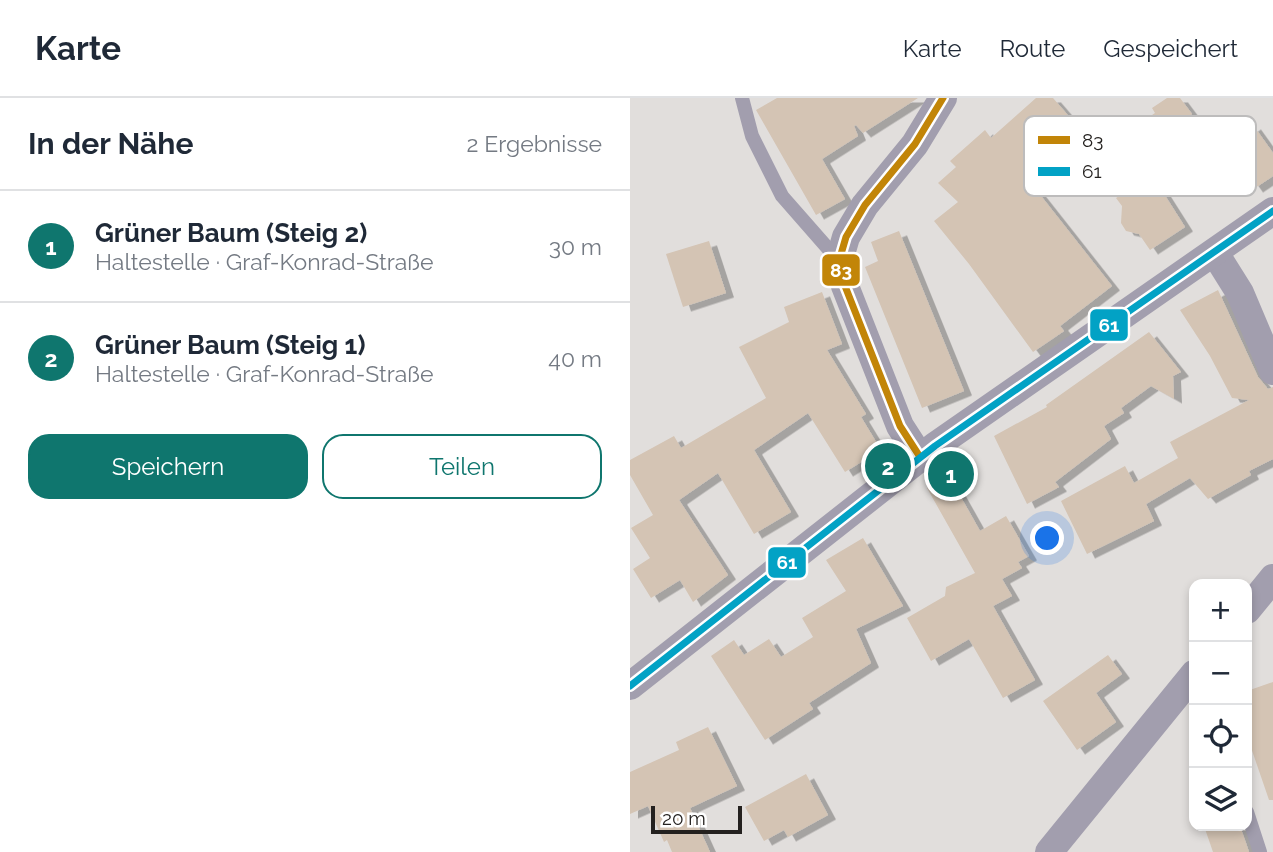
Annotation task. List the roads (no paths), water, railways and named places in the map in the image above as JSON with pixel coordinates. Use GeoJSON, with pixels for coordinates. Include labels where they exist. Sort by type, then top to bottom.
{"type":"FeatureCollection","features":[{"type":"Feature","properties":{"kind":"street"},"geometry":{"type":"LineString","coordinates":[[920,457],[900,426],[845,286],[839,261],[846,237],[864,205],[915,144],[943,98]]}},
{"type":"Feature","properties":{"kind":"street"},"geometry":{"type":"LineString","coordinates":[[630,686],[920,457],[1273,211]]}},
{"type":"Feature","properties":{"kind":"street"},"geometry":{"type":"LineString","coordinates":[[1215,253],[1240,293],[1273,371]]}},
{"type":"Feature","properties":{"kind":"street"},"geometry":{"type":"LineString","coordinates":[[1252,604],[1273,579]]}},
{"type":"Feature","properties":{"kind":"street"},"geometry":{"type":"LineString","coordinates":[[1049,852],[1189,687]]}},
{"type":"Feature","properties":{"kind":"lane"},"geometry":{"type":"LineString","coordinates":[[742,98],[752,136],[782,196],[839,261]]}},
{"type":"Feature","properties":{"kind":"lane"},"geometry":{"type":"LineString","coordinates":[[1252,827],[1260,852]]}},
{"type":"Feature","properties":{"kind":"place","name":"Grüner Baum (Steig 1)"},"geometry":{"type":"Point","coordinates":[888,466]}},
{"type":"Feature","properties":{"kind":"place","name":"Grüner Baum (Steig 2)"},"geometry":{"type":"Point","coordinates":[951,474]}}]}
